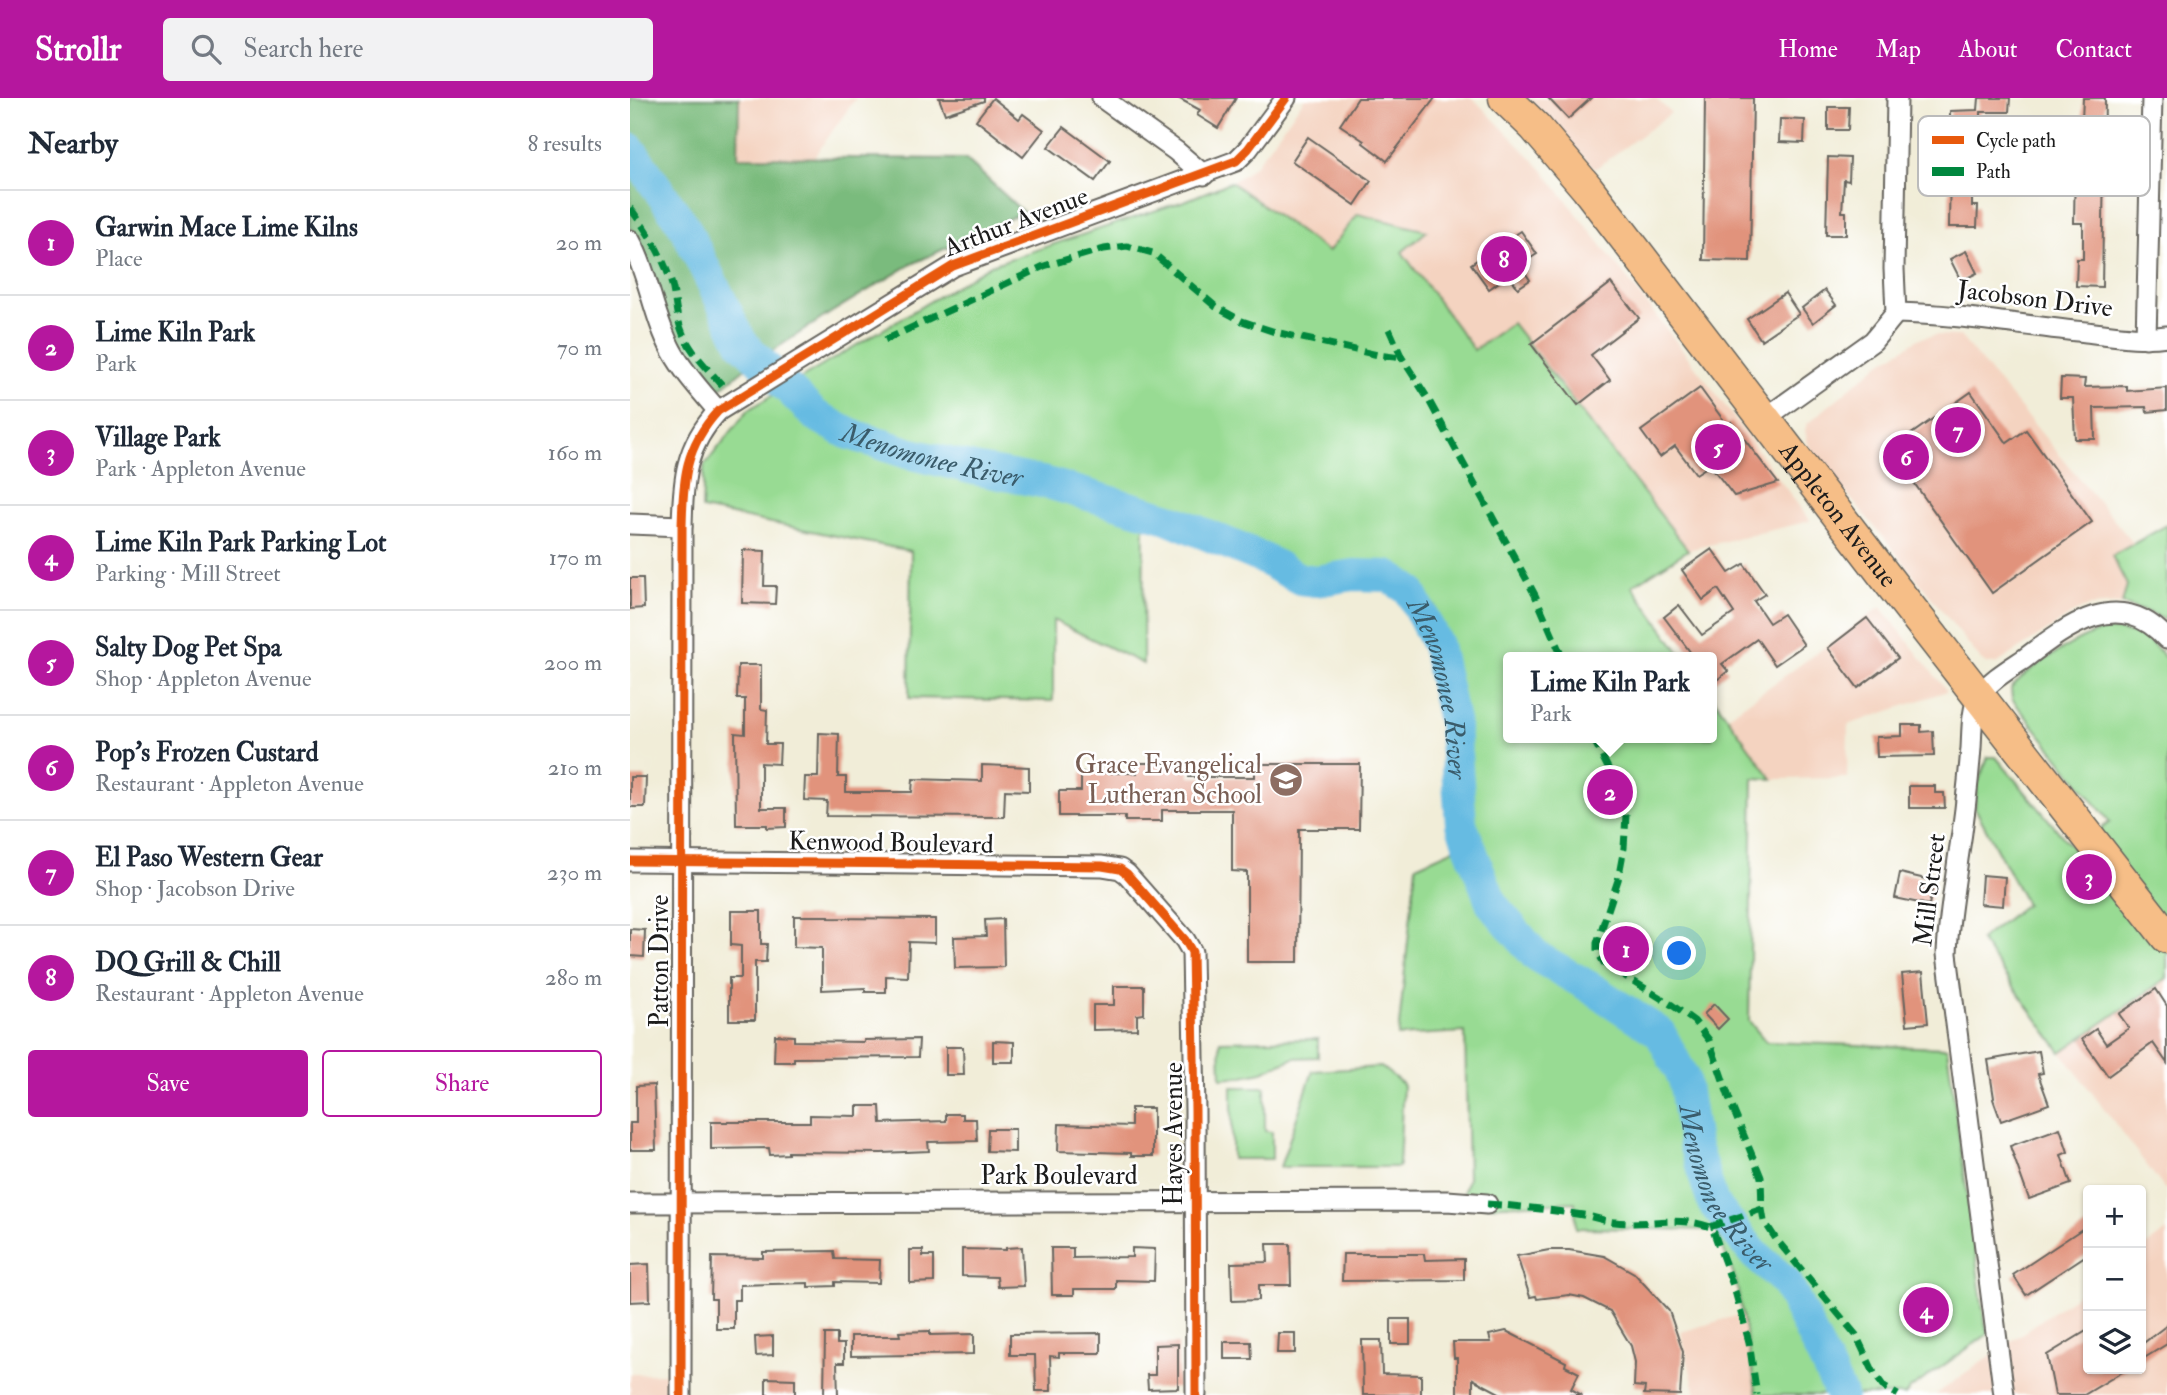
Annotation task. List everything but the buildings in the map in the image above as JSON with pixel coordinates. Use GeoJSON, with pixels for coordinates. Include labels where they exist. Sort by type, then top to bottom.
{"type":"FeatureCollection","features":[{"type":"Feature","properties":{"kind":"main road","name":"Appleton Avenue"},"geometry":{"type":"LineString","coordinates":[[1505,98],[1535,127],[1587,188],[1978,697],[2167,937]]}},
{"type":"Feature","properties":{"kind":"street"},"geometry":{"type":"LineString","coordinates":[[1102,98],[1204,174]]}},
{"type":"Feature","properties":{"kind":"street","name":"Arthur Avenue"},"geometry":{"type":"LineString","coordinates":[[718,411],[953,266],[1236,161],[1286,98]]}},
{"type":"Feature","properties":{"kind":"street"},"geometry":{"type":"LineString","coordinates":[[1764,419],[1873,341],[1896,313],[1894,269],[1897,98]]}},
{"type":"Feature","properties":{"kind":"street"},"geometry":{"type":"LineString","coordinates":[[2150,178],[2152,98]]}},
{"type":"Feature","properties":{"kind":"street"},"geometry":{"type":"LineString","coordinates":[[2146,338],[2150,196]]}},
{"type":"Feature","properties":{"kind":"street"},"geometry":{"type":"LineString","coordinates":[[630,240],[642,265],[671,350],[718,411]]}},
{"type":"Feature","properties":{"kind":"street","name":"Jacobson Drive"},"geometry":{"type":"LineString","coordinates":[[1896,313],[1960,316],[2022,326],[2146,338],[2167,336]]}},
{"type":"Feature","properties":{"kind":"street","name":"Patton Drive"},"geometry":{"type":"LineString","coordinates":[[681,1395],[683,484],[692,447],[706,423],[718,411]]}},
{"type":"Feature","properties":{"kind":"street"},"geometry":{"type":"LineString","coordinates":[[630,524],[682,526]]}},
{"type":"Feature","properties":{"kind":"street"},"geometry":{"type":"LineString","coordinates":[[1978,697],[1995,680],[2052,636],[2094,614],[2118,612],[2138,618],[2150,624],[2167,639]]}},
{"type":"Feature","properties":{"kind":"street","name":"Mill Street"},"geometry":{"type":"LineString","coordinates":[[1978,697],[1947,954],[2004,1395]]}},
{"type":"Feature","properties":{"kind":"street","name":"Kenwood Boulevard"},"geometry":{"type":"LineString","coordinates":[[630,861],[1102,866],[1120,869],[1142,890]]}},
{"type":"Feature","properties":{"kind":"street","name":"Hayes Avenue"},"geometry":{"type":"LineString","coordinates":[[1142,890],[1192,952],[1196,1395]]}},
{"type":"Feature","properties":{"kind":"street","name":"Park Boulevard"},"geometry":{"type":"LineString","coordinates":[[630,1203],[1447,1201],[1487,1205]]}},
{"type":"Feature","properties":{"kind":"shaded area"},"geometry":{"type":"Polygon","coordinates":[[[739,98],[856,98],[814,157],[737,157],[739,98]]]}},
{"type":"Feature","properties":{"kind":"shaded area"},"geometry":{"type":"Polygon","coordinates":[[[1305,98],[1473,98],[1543,170],[1705,379],[1810,521],[1688,550],[1512,324],[1475,351],[1402,252],[1426,231],[1328,252],[1231,182],[1256,164],[1305,98]]]}},
{"type":"Feature","properties":{"kind":"shaded area"},"geometry":{"type":"Polygon","coordinates":[[[1529,98],[1655,98],[1671,113],[1595,169],[1529,98]]]}},
{"type":"Feature","properties":{"kind":"shaded area"},"geometry":{"type":"Polygon","coordinates":[[[1935,335],[1960,336],[2134,544],[2112,556],[2127,585],[2122,604],[2090,606],[2072,614],[1998,663],[1987,664],[1981,660],[1814,455],[1805,430],[1807,424],[1879,364],[1920,338],[1935,335]]]}},
{"type":"Feature","properties":{"kind":"shaded area"},"geometry":{"type":"Polygon","coordinates":[[[1881,607],[1947,691],[1848,725],[1847,778],[1772,779],[1727,717],[1881,607]]]}},
{"type":"Feature","properties":{"kind":"shaded area"},"geometry":{"type":"Polygon","coordinates":[[[2167,978],[2167,1192],[2061,1052],[2167,978]]]}},
{"type":"Feature","properties":{"kind":"shaded area"},"geometry":{"type":"Polygon","coordinates":[[[2167,1231],[2167,1395],[1935,1395],[2083,1291],[2083,1374],[2146,1374],[2146,1246],[2167,1231]]]}},
{"type":"Feature","properties":{"kind":"shaded area"},"geometry":{"type":"Polygon","coordinates":[[[1742,1314],[1757,1395],[1696,1395],[1681,1332],[1742,1314]]]}},
{"type":"Feature","properties":{"kind":"shaded area"},"geometry":{"type":"Polygon","coordinates":[[[630,1374],[665,1374],[665,1395],[630,1395],[630,1374]]]}},
{"type":"Feature","properties":{"kind":"green space"},"geometry":{"type":"Polygon","coordinates":[[[630,98],[739,98],[738,157],[966,159],[1023,212],[910,265],[743,370],[716,392],[669,328],[641,247],[630,227],[630,98]]]}},
{"type":"Feature","properties":{"kind":"green space"},"geometry":{"type":"Polygon","coordinates":[[[1231,182],[1328,252],[1358,214],[1427,231],[1402,252],[1474,350],[1512,323],[1688,550],[1632,586],[1679,652],[1503,652],[1503,743],[1717,743],[1717,703],[1772,779],[1753,778],[1749,1021],[1766,1042],[1947,1048],[1988,1334],[1905,1395],[1757,1395],[1736,1281],[1716,1230],[1576,1228],[1575,1202],[1459,1207],[1468,1178],[1465,1032],[1398,1036],[1416,866],[1481,837],[1468,804],[1462,728],[1449,644],[1434,605],[1415,583],[1388,565],[1367,565],[1329,571],[1303,569],[1270,555],[1222,526],[1144,502],[1143,664],[1053,620],[1053,701],[909,698],[911,551],[702,509],[704,466],[748,410],[991,265],[1187,200],[1231,182]]]}},
{"type":"Feature","properties":{"kind":"green space"},"geometry":{"type":"Polygon","coordinates":[[[2167,525],[2167,621],[2122,604],[2127,585],[2112,556],[2167,525]]]}},
{"type":"Feature","properties":{"kind":"green space"},"geometry":{"type":"Polygon","coordinates":[[[2103,630],[2123,631],[2140,636],[2154,645],[2167,660],[2167,978],[2061,1052],[1980,940],[2026,904],[1975,808],[1977,786],[1988,757],[1996,757],[2073,849],[2110,822],[2012,699],[2011,688],[2029,671],[2054,654],[2103,630]]]}},
{"type":"Feature","properties":{"kind":"green space"},"geometry":{"type":"Polygon","coordinates":[[[1318,1039],[1318,1057],[1294,1058],[1262,1072],[1221,1078],[1220,1041],[1318,1039]]]}},
{"type":"Feature","properties":{"kind":"green space"},"geometry":{"type":"Polygon","coordinates":[[[1381,1067],[1403,1084],[1399,1167],[1280,1167],[1313,1071],[1381,1067]]]}},
{"type":"Feature","properties":{"kind":"green space"},"geometry":{"type":"Polygon","coordinates":[[[1232,1087],[1265,1087],[1265,1131],[1272,1132],[1272,1159],[1232,1159],[1232,1087]]]}},
{"type":"Feature","properties":{"kind":"waterway","name":"Menomonee River"},"geometry":{"type":"LineString","coordinates":[[630,149],[684,226],[742,343],[815,415],[847,433],[908,453],[1047,483],[1167,518],[1262,558],[1300,579],[1316,581],[1354,575],[1388,576],[1410,591],[1437,645],[1454,725],[1461,824],[1492,904],[1536,956],[1660,1033],[1684,1079],[1694,1144],[1713,1203],[1755,1255],[1786,1282],[1841,1395]]}},
{"type":"Feature","properties":{"kind":"marked path"},"geometry":{"type":"LineString","coordinates":[[630,208],[649,235],[664,265],[672,285],[683,334],[701,362],[723,386]]}},
{"type":"Feature","properties":{"kind":"marked path"},"geometry":{"type":"LineString","coordinates":[[885,340],[1044,266],[1104,249],[1127,246],[1153,253],[1216,307],[1242,321],[1275,332],[1402,358]]}},
{"type":"Feature","properties":{"kind":"marked path"},"geometry":{"type":"LineString","coordinates":[[1389,329],[1402,358],[1427,397],[1535,595],[1560,652]]}},
{"type":"Feature","properties":{"kind":"marked path"},"geometry":{"type":"LineString","coordinates":[[1596,743],[1618,788],[1626,815],[1618,880],[1597,943],[1597,951],[1604,963],[1694,1021],[1709,1040],[1761,1177],[1764,1221],[1856,1335],[1874,1373],[1884,1387],[1898,1395]]}},
{"type":"Feature","properties":{"kind":"marked path"},"geometry":{"type":"LineString","coordinates":[[1487,1204],[1559,1211],[1615,1222],[1675,1221],[1710,1227],[1735,1291],[1749,1342],[1757,1395]]}},
{"type":"Feature","properties":{"kind":"marked path"},"geometry":{"type":"LineString","coordinates":[[1710,1227],[1762,1209]]}},
{"type":"Feature","properties":{"kind":"cycle path"},"geometry":{"type":"LineString","coordinates":[[681,1395],[682,526],[683,493],[692,451],[707,424],[718,411],[953,266],[1236,161],[1286,98]]}},
{"type":"Feature","properties":{"kind":"cycle path"},"geometry":{"type":"LineString","coordinates":[[630,861],[1102,866],[1120,869],[1127,874],[1185,940],[1192,952],[1196,1395]]}},
{"type":"Feature","properties":{"kind":"place","name":"DQ Grill & Chill"},"geometry":{"type":"Point","coordinates":[1504,259]}},
{"type":"Feature","properties":{"kind":"place","name":"El Paso Western Gear"},"geometry":{"type":"Point","coordinates":[1958,430]}},
{"type":"Feature","properties":{"kind":"place","name":"Salty Dog Pet Spa"},"geometry":{"type":"Point","coordinates":[1718,447]}},
{"type":"Feature","properties":{"kind":"place","name":"Pop's Frozen Custard"},"geometry":{"type":"Point","coordinates":[1906,457]}},
{"type":"Feature","properties":{"kind":"place","name":"Grace Evangelical Lutheran School"},"geometry":{"type":"Point","coordinates":[1286,780]}},
{"type":"Feature","properties":{"kind":"place","name":"Lime Kiln Park"},"geometry":{"type":"Point","coordinates":[1610,792]}},
{"type":"Feature","properties":{"kind":"place","name":"Village Park"},"geometry":{"type":"Point","coordinates":[2089,877]}},
{"type":"Feature","properties":{"kind":"place","name":"Garwin Mace Lime Kilns"},"geometry":{"type":"Point","coordinates":[1626,949]}},
{"type":"Feature","properties":{"kind":"place","name":"Lime Kiln Park Parking Lot"},"geometry":{"type":"Point","coordinates":[1926,1310]}}]}
